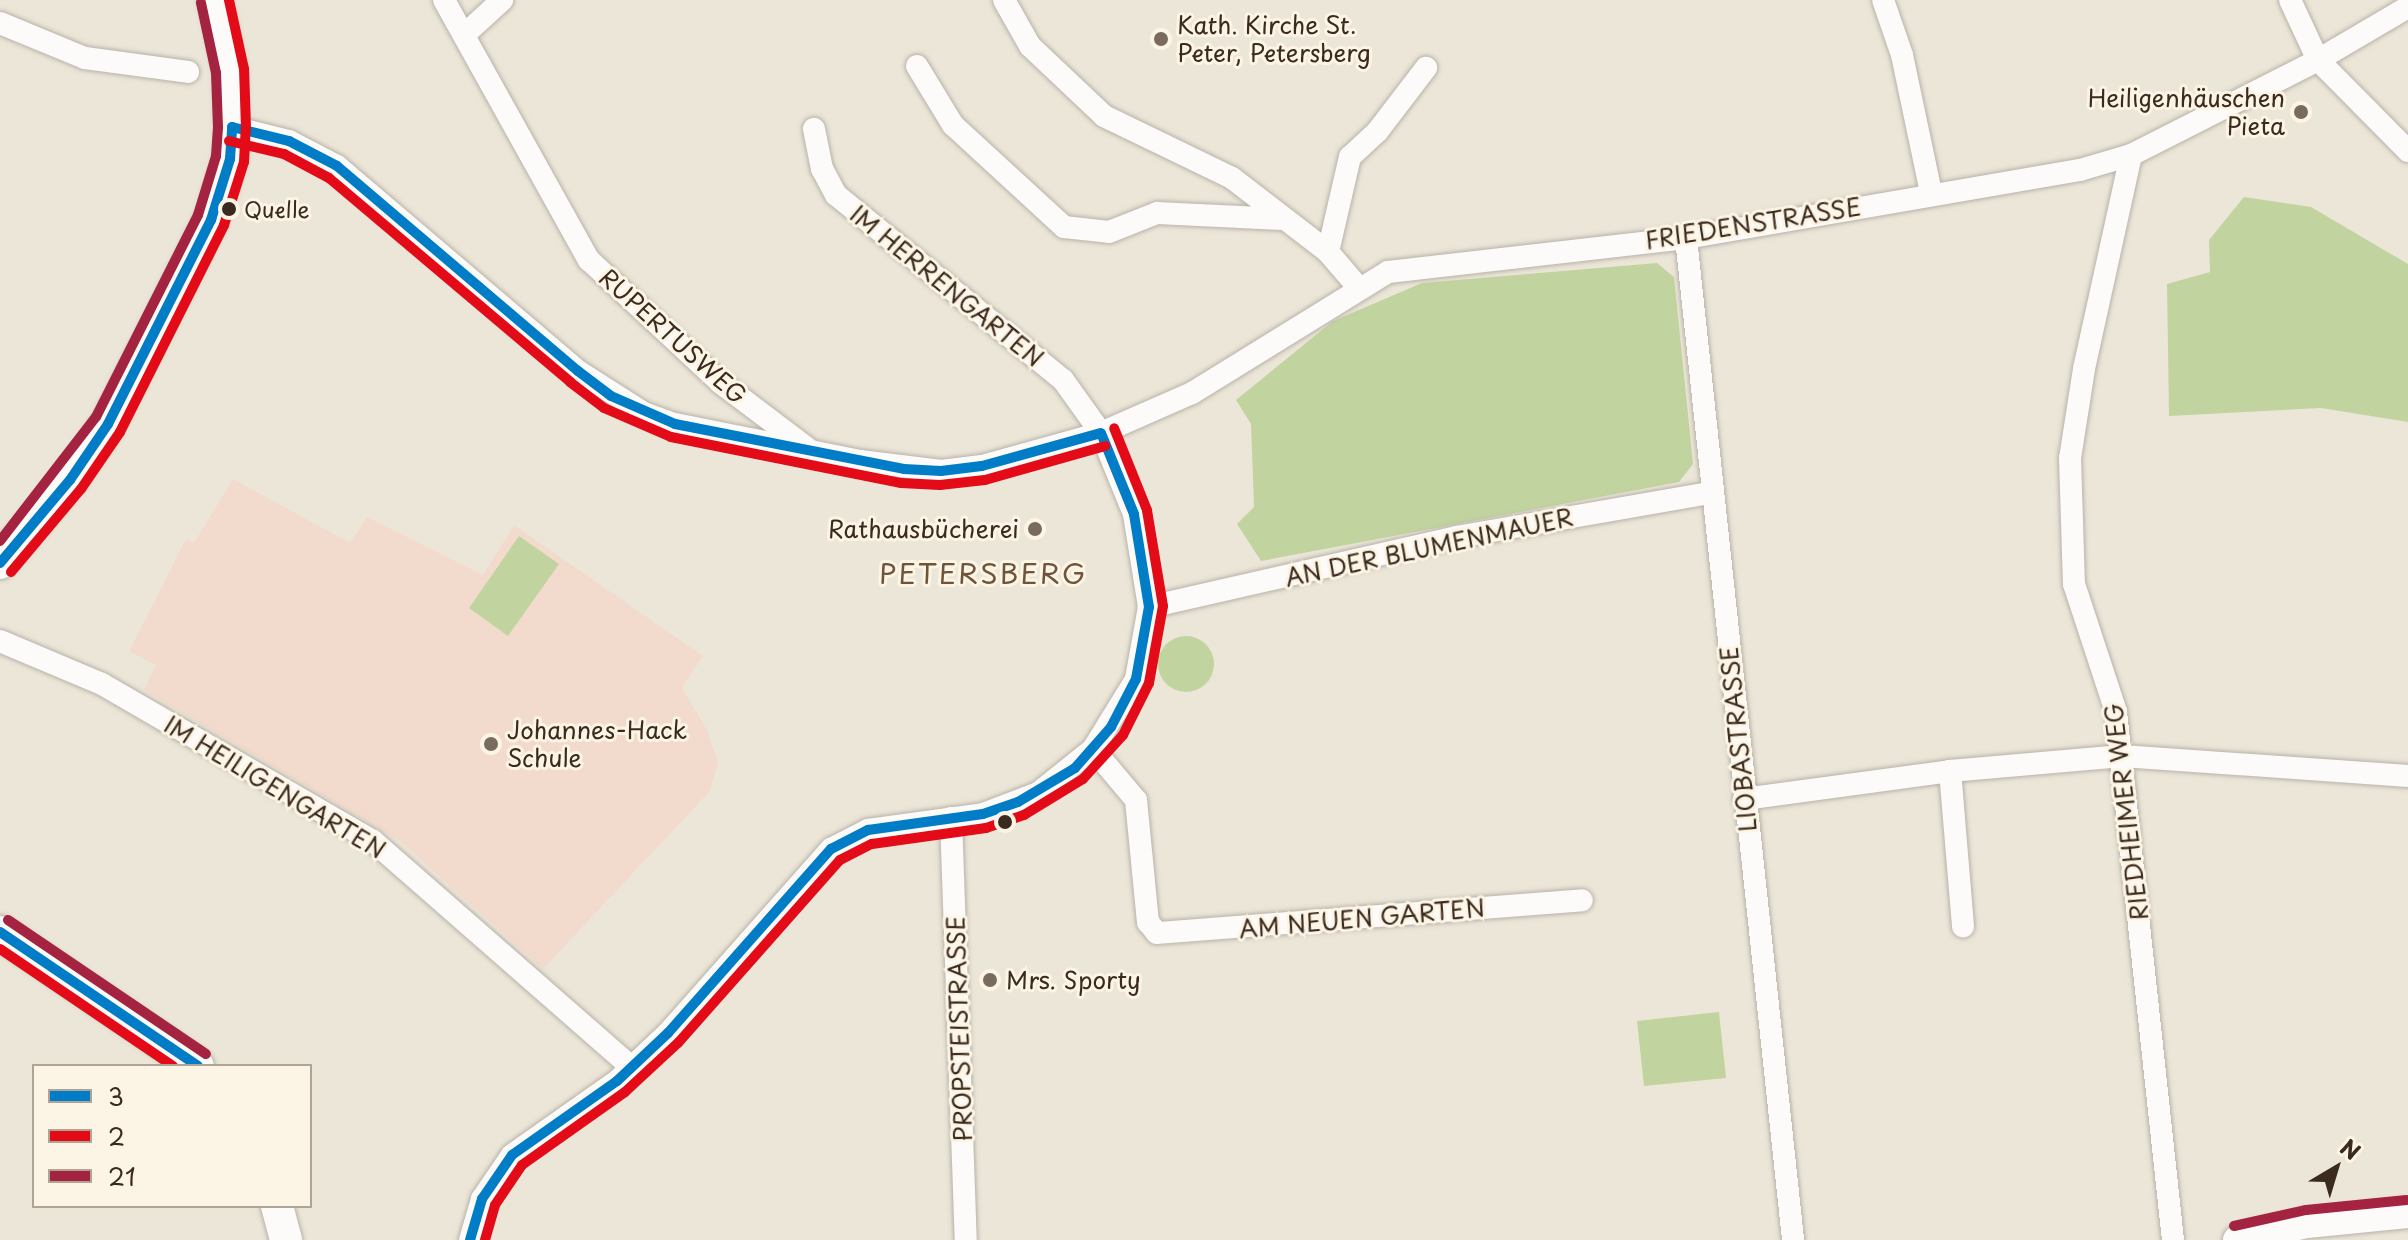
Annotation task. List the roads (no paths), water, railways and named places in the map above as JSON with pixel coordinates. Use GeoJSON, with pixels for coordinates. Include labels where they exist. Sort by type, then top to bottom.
{"type":"FeatureCollection","features":[{"type":"Feature","properties":{"kind":"main road"},"geometry":{"type":"LineString","coordinates":[[0,563],[70,480],[108,424],[211,220],[230,159],[232,127],[230,71],[215,0]]}},
{"type":"Feature","properties":{"kind":"main road"},"geometry":{"type":"LineString","coordinates":[[0,932],[195,1064]]}},
{"type":"Feature","properties":{"kind":"main road"},"geometry":{"type":"LineString","coordinates":[[278,1208],[286,1240]]}},
{"type":"Feature","properties":{"kind":"street","name":"RUPERTUSWEG"},"geometry":{"type":"LineString","coordinates":[[444,0],[589,260],[721,383],[811,451]]}},
{"type":"Feature","properties":{"kind":"street"},"geometry":{"type":"LineString","coordinates":[[464,35],[502,0]]}},
{"type":"Feature","properties":{"kind":"street"},"geometry":{"type":"LineString","coordinates":[[1004,0],[1030,46],[1104,116],[1232,178],[1328,252],[1357,286]]}},
{"type":"Feature","properties":{"kind":"street"},"geometry":{"type":"LineString","coordinates":[[1883,0],[1902,55],[1931,193]]}},
{"type":"Feature","properties":{"kind":"street"},"geometry":{"type":"LineString","coordinates":[[2290,0],[2318,60],[2408,151]]}},
{"type":"Feature","properties":{"kind":"street","name":"FRIEDENSTRASSE"},"geometry":{"type":"LineString","coordinates":[[232,127],[289,141],[337,166],[611,396],[675,424],[904,469],[941,471],[982,466],[1101,433],[1192,393],[1357,286],[1421,264],[1686,238],[1931,193],[2080,170],[2131,155],[2318,60],[2408,7]]}},
{"type":"Feature","properties":{"kind":"street"},"geometry":{"type":"LineString","coordinates":[[0,23],[85,58],[188,72]]}},
{"type":"Feature","properties":{"kind":"street"},"geometry":{"type":"LineString","coordinates":[[917,66],[953,125],[1064,227],[1109,232],[1157,213],[1282,219]]}},
{"type":"Feature","properties":{"kind":"street"},"geometry":{"type":"LineString","coordinates":[[1328,252],[1350,157],[1377,132],[1426,68]]}},
{"type":"Feature","properties":{"kind":"street","name":"IM HERRENGARTEN"},"geometry":{"type":"LineString","coordinates":[[470,1240],[482,1199],[512,1155],[632,1068],[703,997],[831,849],[868,830],[999,810],[1038,793],[1093,749],[1136,679],[1149,607],[1134,514],[1101,433],[1063,380],[836,195],[822,169],[814,129]]}},
{"type":"Feature","properties":{"kind":"street","name":"RIEDHEIMER WEG"},"geometry":{"type":"LineString","coordinates":[[2131,155],[2084,369],[2070,458],[2076,603],[2111,688],[2122,756],[2173,1240]]}},
{"type":"Feature","properties":{"kind":"street","name":"LIOBASTRASSE"},"geometry":{"type":"LineString","coordinates":[[1686,238],[1709,493],[1793,1240]]}},
{"type":"Feature","properties":{"kind":"street","name":"AN DER BLUMENMAUER"},"geometry":{"type":"LineString","coordinates":[[1149,607],[1457,537],[1709,493]]}},
{"type":"Feature","properties":{"kind":"street","name":"IM HEILIGENGARTEN"},"geometry":{"type":"LineString","coordinates":[[0,641],[102,684],[373,841],[632,1068]]}},
{"type":"Feature","properties":{"kind":"street","name":"AM NEUEN GARTEN"},"geometry":{"type":"LineString","coordinates":[[1093,749],[1136,800],[1148,922],[1157,933],[1178,934],[1582,900]]}},
{"type":"Feature","properties":{"kind":"street"},"geometry":{"type":"LineString","coordinates":[[1744,799],[1950,771],[2122,756],[2408,776]]}},
{"type":"Feature","properties":{"kind":"street"},"geometry":{"type":"LineString","coordinates":[[1950,771],[1963,926]]}},
{"type":"Feature","properties":{"kind":"street","name":"PROPSTEISTRASSE"},"geometry":{"type":"LineString","coordinates":[[951,818],[966,1240]]}},
{"type":"Feature","properties":{"kind":"street"},"geometry":{"type":"LineString","coordinates":[[2237,1240],[2307,1224],[2408,1214]]}},
{"type":"Feature","properties":{"kind":"place","name":"Kath. Kirche St. Peter, Petersberg"},"geometry":{"type":"Point","coordinates":[1161,39]}},
{"type":"Feature","properties":{"kind":"place","name":"Heiligenhäuschen Pieta"},"geometry":{"type":"Point","coordinates":[2301,112]}},
{"type":"Feature","properties":{"kind":"place","name":"Quelle"},"geometry":{"type":"Point","coordinates":[229,209]}},
{"type":"Feature","properties":{"kind":"place","name":"Rathausbücherei"},"geometry":{"type":"Point","coordinates":[1035,529]}},
{"type":"Feature","properties":{"kind":"place","name":"Johannes-Hack Schule"},"geometry":{"type":"Point","coordinates":[491,744]}},
{"type":"Feature","properties":{"kind":"place","name":"Mrs. Sporty"},"geometry":{"type":"Point","coordinates":[990,980]}},
{"type":"Feature","properties":{"kind":"district","name":"PETERSBERG"},"geometry":{"type":"Point","coordinates":[983,573]}}]}
